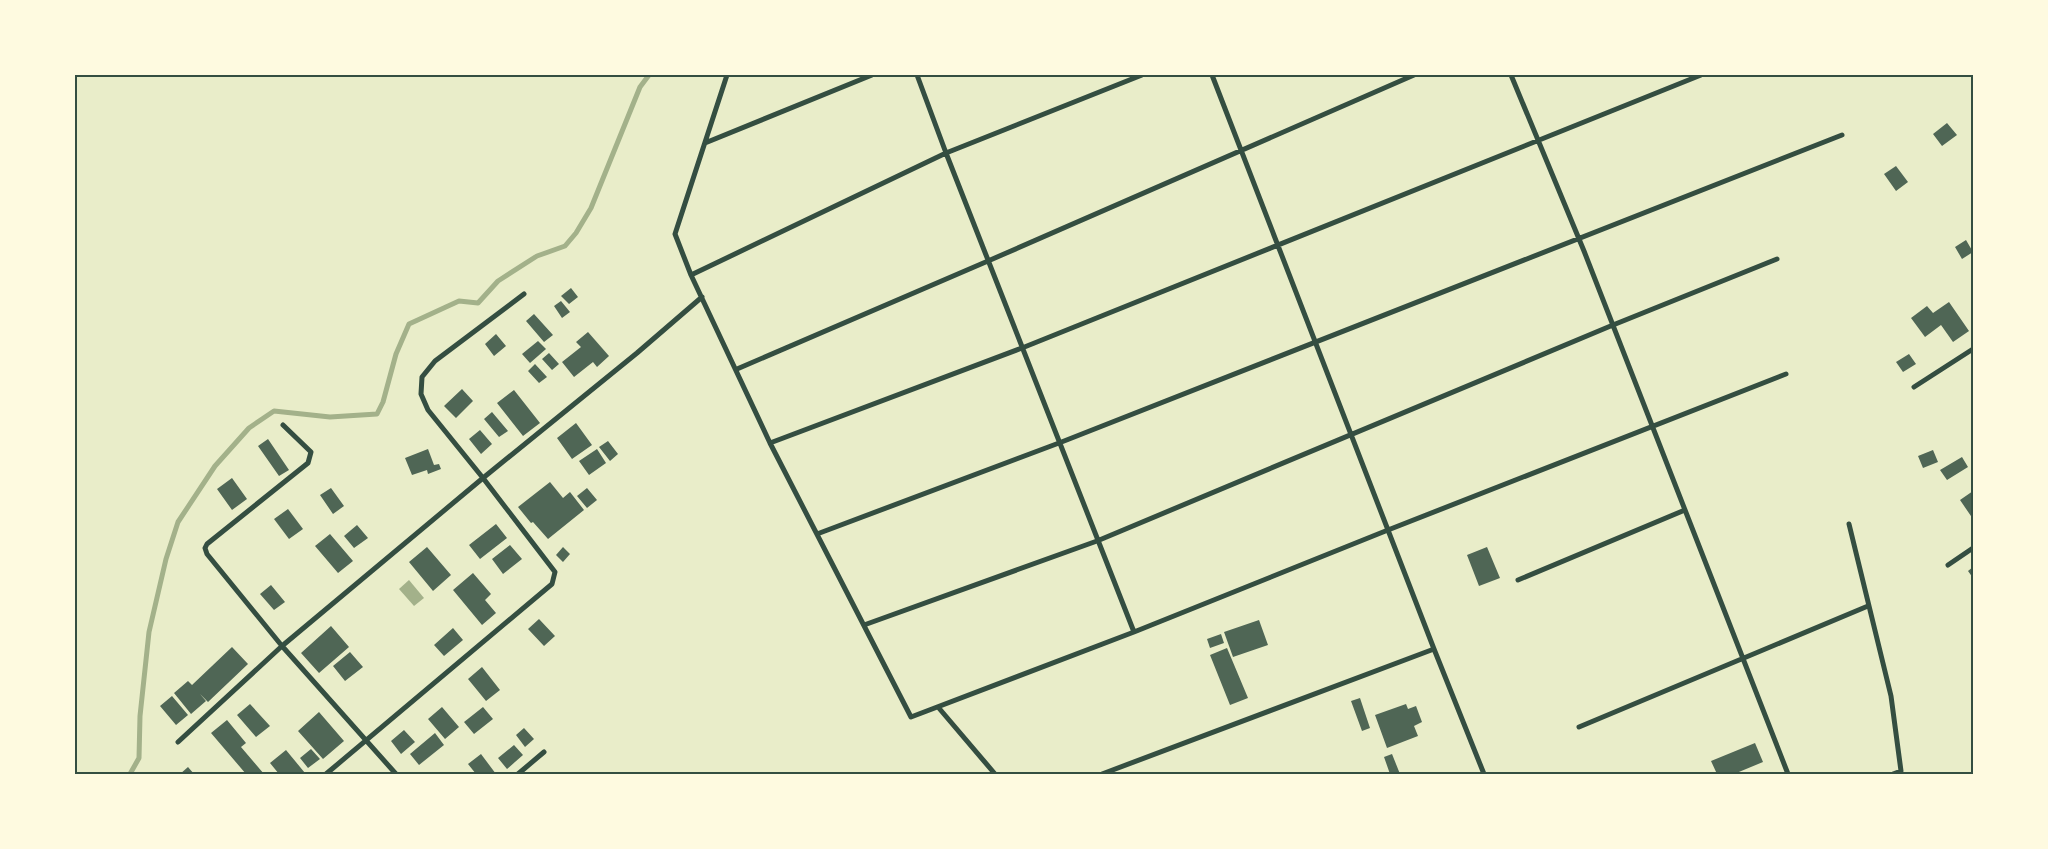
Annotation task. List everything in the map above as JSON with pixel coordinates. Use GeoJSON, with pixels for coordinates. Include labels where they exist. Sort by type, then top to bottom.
{"type":"FeatureCollection","features":[{"type":"Feature","properties":{"kind":"street"},"geometry":{"type":"LineString","coordinates":[[727,75],[675,234],[770,443],[911,717],[1134,632],[1786,374]]}},
{"type":"Feature","properties":{"kind":"street"},"geometry":{"type":"LineString","coordinates":[[704,143],[872,75]]}},
{"type":"Feature","properties":{"kind":"street"},"geometry":{"type":"LineString","coordinates":[[917,75],[1059,444],[1134,632]]}},
{"type":"Feature","properties":{"kind":"street"},"geometry":{"type":"LineString","coordinates":[[692,275],[946,153],[1142,75]]}},
{"type":"Feature","properties":{"kind":"street"},"geometry":{"type":"LineString","coordinates":[[1212,75],[1484,774]]}},
{"type":"Feature","properties":{"kind":"street"},"geometry":{"type":"LineString","coordinates":[[737,369],[1414,75]]}},
{"type":"Feature","properties":{"kind":"street"},"geometry":{"type":"LineString","coordinates":[[1511,75],[1579,239],[1788,774]]}},
{"type":"Feature","properties":{"kind":"street"},"geometry":{"type":"LineString","coordinates":[[770,443],[1022,348],[1277,244],[1702,75]]}},
{"type":"Feature","properties":{"kind":"street"},"geometry":{"type":"LineString","coordinates":[[817,534],[1059,444],[1842,135]]}},
{"type":"Feature","properties":{"kind":"street"},"geometry":{"type":"LineString","coordinates":[[864,625],[1097,541],[1612,325],[1777,259]]}},
{"type":"Feature","properties":{"kind":"street"},"geometry":{"type":"LineString","coordinates":[[326,774],[552,584],[555,572],[428,410],[421,394],[422,377],[435,361],[524,294]]}},
{"type":"Feature","properties":{"kind":"street"},"geometry":{"type":"LineString","coordinates":[[178,742],[282,646],[483,478],[637,353],[702,296]]}},
{"type":"Feature","properties":{"kind":"street"},"geometry":{"type":"LineString","coordinates":[[1914,388],[1973,349]]}},
{"type":"Feature","properties":{"kind":"street"},"geometry":{"type":"LineString","coordinates":[[283,425],[311,452],[308,462],[204,548],[282,646],[396,774]]}},
{"type":"Feature","properties":{"kind":"street"},"geometry":{"type":"LineString","coordinates":[[1518,580],[1685,510]]}},
{"type":"Feature","properties":{"kind":"street"},"geometry":{"type":"LineString","coordinates":[[1849,524],[1891,696],[1902,772],[1893,774]]}},
{"type":"Feature","properties":{"kind":"street"},"geometry":{"type":"LineString","coordinates":[[1948,565],[1973,548]]}},
{"type":"Feature","properties":{"kind":"street"},"geometry":{"type":"LineString","coordinates":[[1579,727],[1743,660],[1868,606]]}},
{"type":"Feature","properties":{"kind":"street"},"geometry":{"type":"LineString","coordinates":[[1102,774],[1434,649]]}},
{"type":"Feature","properties":{"kind":"street"},"geometry":{"type":"LineString","coordinates":[[938,706],[995,774]]}},
{"type":"Feature","properties":{"kind":"street"},"geometry":{"type":"LineString","coordinates":[[518,774],[544,752]]}},
{"type":"Feature","properties":{"kind":"shaded area"},"geometry":{"type":"Polygon","coordinates":[[[409,580],[424,598],[414,606],[399,589],[409,580]]]}},
{"type":"Feature","properties":{"kind":"building"},"geometry":{"type":"Polygon","coordinates":[[[1947,123],[1957,135],[1942,146],[1933,134],[1947,123]]]}},
{"type":"Feature","properties":{"kind":"building"},"geometry":{"type":"Polygon","coordinates":[[[1896,166],[1908,182],[1896,191],[1884,174],[1896,166]]]}},
{"type":"Feature","properties":{"kind":"building"},"geometry":{"type":"Polygon","coordinates":[[[1966,240],[1973,252],[1962,259],[1955,247],[1966,240]]]}},
{"type":"Feature","properties":{"kind":"building"},"geometry":{"type":"Polygon","coordinates":[[[571,288],[578,297],[569,304],[561,296],[571,288]]]}},
{"type":"Feature","properties":{"kind":"building"},"geometry":{"type":"Polygon","coordinates":[[[561,301],[570,312],[562,318],[554,306],[561,301]]]}},
{"type":"Feature","properties":{"kind":"building"},"geometry":{"type":"Polygon","coordinates":[[[1949,302],[1969,331],[1953,342],[1941,325],[1925,337],[1911,318],[1927,306],[1933,313],[1949,302]]]}},
{"type":"Feature","properties":{"kind":"building"},"geometry":{"type":"Polygon","coordinates":[[[534,314],[553,335],[544,342],[526,321],[534,314]]]}},
{"type":"Feature","properties":{"kind":"building"},"geometry":{"type":"Polygon","coordinates":[[[588,332],[609,356],[597,367],[593,362],[574,377],[562,362],[581,347],[576,342],[588,332]]]}},
{"type":"Feature","properties":{"kind":"building"},"geometry":{"type":"Polygon","coordinates":[[[496,334],[506,346],[494,356],[485,344],[496,334]]]}},
{"type":"Feature","properties":{"kind":"building"},"geometry":{"type":"Polygon","coordinates":[[[538,341],[546,349],[530,363],[522,354],[538,341]]]}},
{"type":"Feature","properties":{"kind":"building"},"geometry":{"type":"Polygon","coordinates":[[[549,353],[559,364],[552,370],[542,359],[549,353]]]}},
{"type":"Feature","properties":{"kind":"building"},"geometry":{"type":"Polygon","coordinates":[[[1909,354],[1916,364],[1903,372],[1896,362],[1909,354]]]}},
{"type":"Feature","properties":{"kind":"building"},"geometry":{"type":"Polygon","coordinates":[[[535,364],[547,377],[539,383],[528,371],[535,364]]]}},
{"type":"Feature","properties":{"kind":"building"},"geometry":{"type":"Polygon","coordinates":[[[462,389],[473,401],[456,418],[444,406],[462,389]]]}},
{"type":"Feature","properties":{"kind":"building"},"geometry":{"type":"Polygon","coordinates":[[[514,390],[540,423],[523,436],[497,403],[514,390]]]}},
{"type":"Feature","properties":{"kind":"building"},"geometry":{"type":"Polygon","coordinates":[[[492,412],[508,431],[499,437],[484,419],[492,412]]]}},
{"type":"Feature","properties":{"kind":"building"},"geometry":{"type":"Polygon","coordinates":[[[576,423],[592,445],[572,459],[557,438],[576,423]]]}},
{"type":"Feature","properties":{"kind":"building"},"geometry":{"type":"Polygon","coordinates":[[[480,430],[492,444],[481,454],[469,439],[480,430]]]}},
{"type":"Feature","properties":{"kind":"building"},"geometry":{"type":"Polygon","coordinates":[[[268,439],[289,470],[279,476],[258,446],[268,439]]]}},
{"type":"Feature","properties":{"kind":"building"},"geometry":{"type":"Polygon","coordinates":[[[608,441],[618,454],[610,461],[599,447],[608,441]]]}},
{"type":"Feature","properties":{"kind":"building"},"geometry":{"type":"Polygon","coordinates":[[[428,449],[434,465],[439,464],[441,469],[428,474],[427,470],[412,475],[405,458],[428,449]]]}},
{"type":"Feature","properties":{"kind":"building"},"geometry":{"type":"Polygon","coordinates":[[[597,449],[606,463],[589,475],[579,461],[597,449]]]}},
{"type":"Feature","properties":{"kind":"building"},"geometry":{"type":"Polygon","coordinates":[[[1933,450],[1938,462],[1923,468],[1918,456],[1933,450]]]}},
{"type":"Feature","properties":{"kind":"building"},"geometry":{"type":"Polygon","coordinates":[[[1962,457],[1968,467],[1947,480],[1940,470],[1962,457]]]}},
{"type":"Feature","properties":{"kind":"building"},"geometry":{"type":"Polygon","coordinates":[[[232,478],[247,499],[232,510],[217,489],[232,478]]]}},
{"type":"Feature","properties":{"kind":"building"},"geometry":{"type":"Polygon","coordinates":[[[550,482],[563,498],[570,492],[584,510],[548,539],[518,507],[550,482]]]}},
{"type":"Feature","properties":{"kind":"building"},"geometry":{"type":"Polygon","coordinates":[[[331,488],[344,506],[333,514],[320,495],[331,488]]]}},
{"type":"Feature","properties":{"kind":"building"},"geometry":{"type":"Polygon","coordinates":[[[587,488],[597,500],[587,508],[577,496],[587,488]]]}},
{"type":"Feature","properties":{"kind":"building"},"geometry":{"type":"Polygon","coordinates":[[[1973,491],[1973,519],[1960,500],[1973,491]]]}},
{"type":"Feature","properties":{"kind":"building"},"geometry":{"type":"Polygon","coordinates":[[[288,509],[303,529],[289,539],[274,519],[288,509]]]}},
{"type":"Feature","properties":{"kind":"building"},"geometry":{"type":"Polygon","coordinates":[[[496,524],[507,538],[480,559],[469,545],[496,524]]]}},
{"type":"Feature","properties":{"kind":"building"},"geometry":{"type":"Polygon","coordinates":[[[357,525],[368,538],[354,548],[344,536],[357,525]]]}},
{"type":"Feature","properties":{"kind":"building"},"geometry":{"type":"Polygon","coordinates":[[[330,534],[353,561],[338,573],[315,546],[330,534]]]}},
{"type":"Feature","properties":{"kind":"building"},"geometry":{"type":"Polygon","coordinates":[[[510,545],[522,559],[503,574],[492,559],[510,545]]]}},
{"type":"Feature","properties":{"kind":"building"},"geometry":{"type":"Polygon","coordinates":[[[427,547],[451,575],[433,591],[409,562],[427,547]]]}},
{"type":"Feature","properties":{"kind":"building"},"geometry":{"type":"Polygon","coordinates":[[[563,547],[570,554],[563,562],[556,555],[563,547]]]}},
{"type":"Feature","properties":{"kind":"building"},"geometry":{"type":"Polygon","coordinates":[[[1487,547],[1500,578],[1479,586],[1467,555],[1487,547]]]}},
{"type":"Feature","properties":{"kind":"building"},"geometry":{"type":"Polygon","coordinates":[[[1973,567],[1973,578],[1968,571],[1973,567]]]}},
{"type":"Feature","properties":{"kind":"building"},"geometry":{"type":"Polygon","coordinates":[[[473,573],[491,594],[485,600],[496,613],[482,625],[453,590],[473,573]]]}},
{"type":"Feature","properties":{"kind":"building"},"geometry":{"type":"Polygon","coordinates":[[[271,585],[285,602],[274,610],[260,594],[271,585]]]}},
{"type":"Feature","properties":{"kind":"building"},"geometry":{"type":"Polygon","coordinates":[[[539,619],[555,636],[544,646],[528,629],[539,619]]]}},
{"type":"Feature","properties":{"kind":"building"},"geometry":{"type":"Polygon","coordinates":[[[1259,620],[1268,645],[1233,657],[1224,632],[1259,620]]]}},
{"type":"Feature","properties":{"kind":"building"},"geometry":{"type":"Polygon","coordinates":[[[331,626],[349,647],[319,673],[301,653],[331,626]]]}},
{"type":"Feature","properties":{"kind":"building"},"geometry":{"type":"Polygon","coordinates":[[[453,628],[463,640],[444,656],[434,645],[453,628]]]}},
{"type":"Feature","properties":{"kind":"building"},"geometry":{"type":"Polygon","coordinates":[[[1221,634],[1224,643],[1210,648],[1207,639],[1221,634]]]}},
{"type":"Feature","properties":{"kind":"building"},"geometry":{"type":"Polygon","coordinates":[[[232,647],[248,664],[208,702],[200,694],[206,701],[191,714],[174,693],[188,681],[192,685],[232,647]]]}},
{"type":"Feature","properties":{"kind":"building"},"geometry":{"type":"Polygon","coordinates":[[[1227,648],[1248,698],[1230,705],[1210,655],[1227,648]]]}},
{"type":"Feature","properties":{"kind":"building"},"geometry":{"type":"Polygon","coordinates":[[[350,652],[363,667],[345,681],[333,666],[350,652]]]}},
{"type":"Feature","properties":{"kind":"building"},"geometry":{"type":"Polygon","coordinates":[[[482,667],[500,690],[486,701],[468,679],[482,667]]]}},
{"type":"Feature","properties":{"kind":"building"},"geometry":{"type":"Polygon","coordinates":[[[172,696],[188,715],[176,725],[160,706],[172,696]]]}},
{"type":"Feature","properties":{"kind":"building"},"geometry":{"type":"Polygon","coordinates":[[[1360,698],[1370,728],[1362,731],[1351,701],[1360,698]]]}},
{"type":"Feature","properties":{"kind":"building"},"geometry":{"type":"Polygon","coordinates":[[[250,704],[270,726],[256,737],[237,715],[250,704]]]}},
{"type":"Feature","properties":{"kind":"building"},"geometry":{"type":"Polygon","coordinates":[[[1406,704],[1408,709],[1416,706],[1422,722],[1414,726],[1418,736],[1387,748],[1375,715],[1406,704]]]}},
{"type":"Feature","properties":{"kind":"building"},"geometry":{"type":"Polygon","coordinates":[[[442,707],[459,727],[445,739],[428,719],[442,707]]]}},
{"type":"Feature","properties":{"kind":"building"},"geometry":{"type":"Polygon","coordinates":[[[483,707],[493,719],[474,734],[464,722],[483,707]]]}},
{"type":"Feature","properties":{"kind":"building"},"geometry":{"type":"Polygon","coordinates":[[[319,712],[344,741],[323,759],[298,731],[319,712]]]}},
{"type":"Feature","properties":{"kind":"building"},"geometry":{"type":"Polygon","coordinates":[[[227,720],[246,743],[241,747],[264,774],[246,774],[211,733],[227,720]]]}},
{"type":"Feature","properties":{"kind":"building"},"geometry":{"type":"Polygon","coordinates":[[[524,728],[534,739],[525,747],[516,735],[524,728]]]}},
{"type":"Feature","properties":{"kind":"building"},"geometry":{"type":"Polygon","coordinates":[[[404,730],[415,742],[401,754],[391,741],[404,730]]]}},
{"type":"Feature","properties":{"kind":"building"},"geometry":{"type":"Polygon","coordinates":[[[435,733],[444,745],[419,765],[410,754],[435,733]]]}},
{"type":"Feature","properties":{"kind":"building"},"geometry":{"type":"Polygon","coordinates":[[[1755,743],[1763,762],[1734,774],[1717,774],[1711,761],[1755,743]]]}},
{"type":"Feature","properties":{"kind":"building"},"geometry":{"type":"Polygon","coordinates":[[[514,745],[523,755],[507,769],[498,758],[514,745]]]}},
{"type":"Feature","properties":{"kind":"building"},"geometry":{"type":"Polygon","coordinates":[[[311,749],[320,759],[308,768],[300,758],[311,749]]]}},
{"type":"Feature","properties":{"kind":"building"},"geometry":{"type":"Polygon","coordinates":[[[286,750],[304,774],[279,774],[270,763],[286,750]]]}},
{"type":"Feature","properties":{"kind":"building"},"geometry":{"type":"Polygon","coordinates":[[[481,754],[496,774],[476,774],[468,764],[481,754]]]}},
{"type":"Feature","properties":{"kind":"building"},"geometry":{"type":"Polygon","coordinates":[[[1392,754],[1400,774],[1390,774],[1384,757],[1392,754]]]}},
{"type":"Feature","properties":{"kind":"building"},"geometry":{"type":"Polygon","coordinates":[[[188,767],[194,774],[180,774],[188,767]]]}},
{"type":"Feature","properties":{"kind":"waterway"},"geometry":{"type":"LineString","coordinates":[[130,774],[139,758],[140,716],[149,632],[166,559],[178,522],[215,466],[249,428],[274,411],[330,417],[377,414],[383,402],[396,354],[409,324],[459,301],[478,303],[498,281],[537,256],[565,246],[576,233],[591,208],[640,87],[649,75]]}}]}
